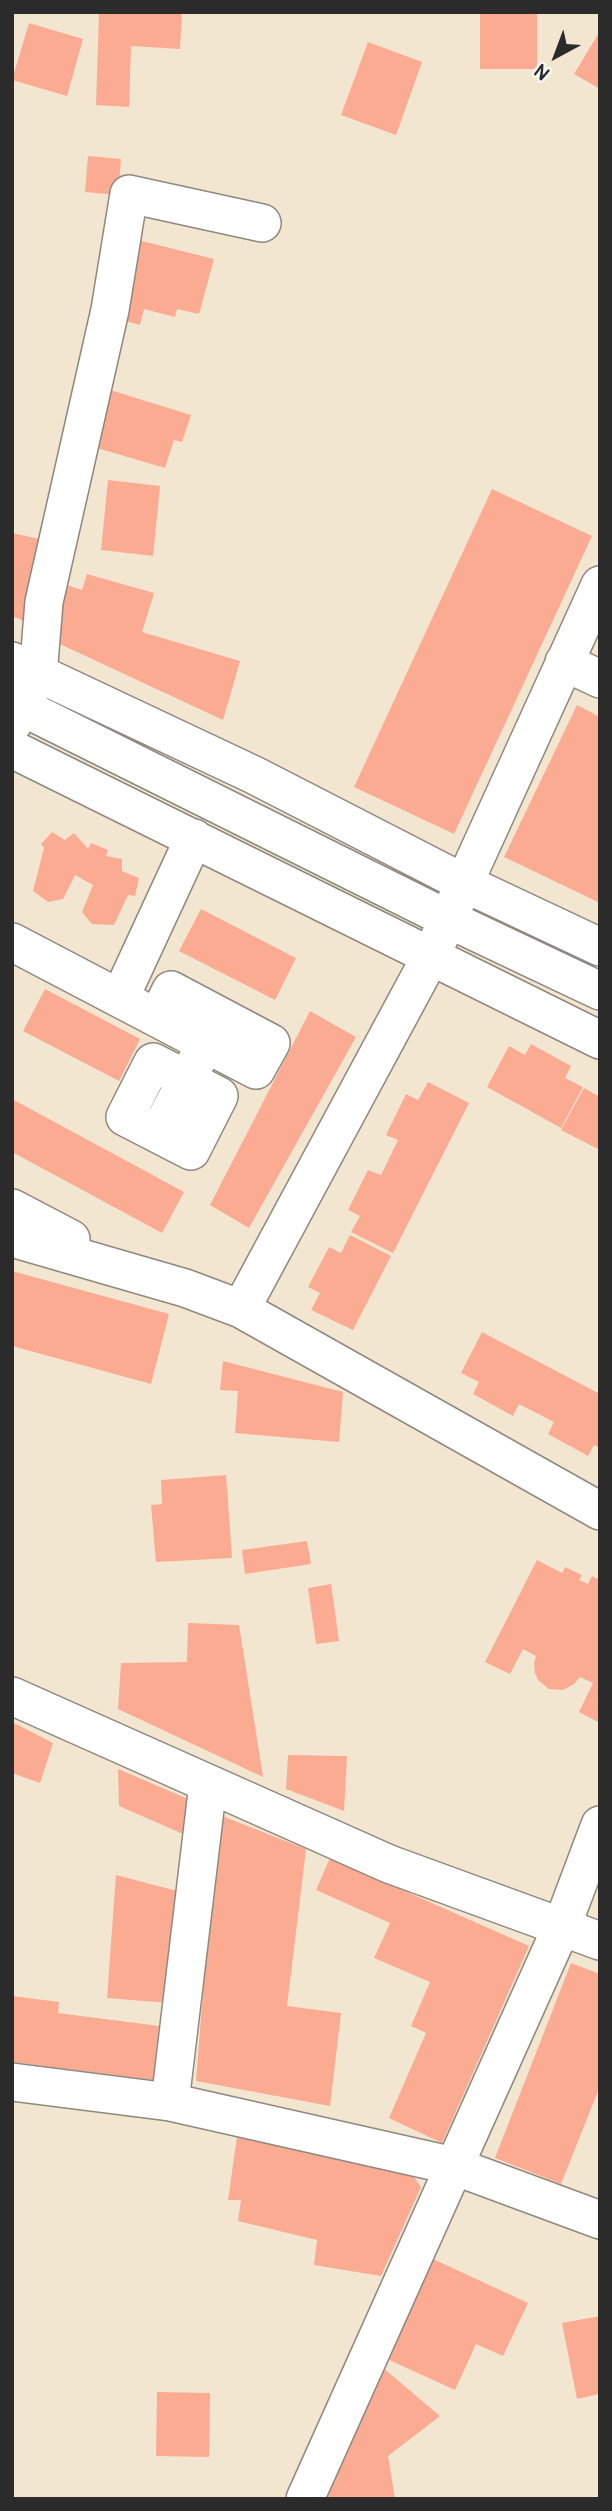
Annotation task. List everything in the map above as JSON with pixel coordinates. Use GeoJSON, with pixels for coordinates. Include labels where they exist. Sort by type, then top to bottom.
{"type":"FeatureCollection","features":[{"type":"Feature","properties":{"kind":"street"},"geometry":{"type":"LineString","coordinates":[[262,223],[129,194],[110,310],[44,602],[15,711],[600,991]]}},
{"type":"Feature","properties":{"kind":"street"},"geometry":{"type":"LineString","coordinates":[[241,1309],[431,956],[600,585]]}},
{"type":"Feature","properties":{"kind":"street"},"geometry":{"type":"LineString","coordinates":[[564,662],[600,679]]}},
{"type":"Feature","properties":{"kind":"street"},"geometry":{"type":"LineString","coordinates":[[25,668],[254,775],[464,883],[600,947]]}},
{"type":"Feature","properties":{"kind":"street"},"geometry":{"type":"LineString","coordinates":[[12,749],[600,1040]]}},
{"type":"Feature","properties":{"kind":"street"},"geometry":{"type":"LineString","coordinates":[[120,998],[194,838]]}},
{"type":"Feature","properties":{"kind":"street"},"geometry":{"type":"LineString","coordinates":[[12,942],[120,998],[164,1004],[229,1044]]}},
{"type":"Feature","properties":{"kind":"street"},"geometry":{"type":"LineString","coordinates":[[158,1134],[191,1151],[219,1096],[187,1079],[229,1044],[257,1010],[181,970],[164,1004]]}},
{"type":"Feature","properties":{"kind":"street"},"geometry":{"type":"LineString","coordinates":[[12,1208],[136,1274]]}},
{"type":"Feature","properties":{"kind":"street"},"geometry":{"type":"LineString","coordinates":[[12,1238],[185,1288],[241,1309],[600,1511]]}},
{"type":"Feature","properties":{"kind":"street"},"geometry":{"type":"LineString","coordinates":[[12,1696],[388,1864],[600,1941]]}},
{"type":"Feature","properties":{"kind":"street"},"geometry":{"type":"LineString","coordinates":[[170,2102],[208,1784]]}},
{"type":"Feature","properties":{"kind":"street"},"geometry":{"type":"LineString","coordinates":[[305,2499],[562,1926],[600,1825]]}},
{"type":"Feature","properties":{"kind":"street"},"geometry":{"type":"LineString","coordinates":[[12,2082],[170,2102],[454,2166],[600,2220]]}},
{"type":"Feature","properties":{"kind":"building"},"geometry":{"type":"Polygon","coordinates":[[[99,12],[182,12],[180,49],[131,46],[129,107],[96,105],[99,12]]]}},
{"type":"Feature","properties":{"kind":"building"},"geometry":{"type":"Polygon","coordinates":[[[480,12],[537,12],[537,69],[480,69],[480,12]]]}},
{"type":"Feature","properties":{"kind":"building"},"geometry":{"type":"Polygon","coordinates":[[[29,23],[83,39],[67,96],[12,80],[29,23]]]}},
{"type":"Feature","properties":{"kind":"building"},"geometry":{"type":"Polygon","coordinates":[[[600,31],[600,89],[574,74],[600,31]]]}},
{"type":"Feature","properties":{"kind":"building"},"geometry":{"type":"Polygon","coordinates":[[[368,42],[422,62],[396,135],[341,115],[368,42]]]}},
{"type":"Feature","properties":{"kind":"building"},"geometry":{"type":"Polygon","coordinates":[[[88,156],[121,159],[118,195],[85,192],[88,156]]]}},
{"type":"Feature","properties":{"kind":"building"},"geometry":{"type":"Polygon","coordinates":[[[138,240],[214,259],[199,314],[177,309],[175,317],[144,309],[140,325],[118,319],[138,240]]]}},
{"type":"Feature","properties":{"kind":"building"},"geometry":{"type":"Polygon","coordinates":[[[107,389],[191,415],[182,442],[174,440],[165,468],[90,446],[107,389]]]}},
{"type":"Feature","properties":{"kind":"building"},"geometry":{"type":"Polygon","coordinates":[[[108,480],[160,486],[153,556],[101,550],[108,480]]]}},
{"type":"Feature","properties":{"kind":"building"},"geometry":{"type":"Polygon","coordinates":[[[492,489],[592,536],[454,834],[354,787],[492,489]]]}},
{"type":"Feature","properties":{"kind":"building"},"geometry":{"type":"Polygon","coordinates":[[[12,533],[44,540],[24,621],[12,616],[12,533]]]}},
{"type":"Feature","properties":{"kind":"building"},"geometry":{"type":"Polygon","coordinates":[[[87,574],[154,593],[142,632],[240,661],[223,720],[49,639],[61,583],[82,590],[87,574]]]}},
{"type":"Feature","properties":{"kind":"building"},"geometry":{"type":"Polygon","coordinates":[[[577,705],[600,717],[600,903],[504,857],[577,705]]]}},
{"type":"Feature","properties":{"kind":"building"},"geometry":{"type":"Polygon","coordinates":[[[52,832],[65,840],[74,833],[88,849],[91,843],[108,850],[106,856],[122,859],[122,871],[139,878],[135,896],[128,895],[114,925],[92,924],[82,912],[93,885],[75,875],[63,899],[48,902],[33,891],[44,848],[41,844],[52,832]]]}},
{"type":"Feature","properties":{"kind":"building"},"geometry":{"type":"Polygon","coordinates":[[[201,909],[296,958],[275,1000],[179,951],[201,909]]]}},
{"type":"Feature","properties":{"kind":"building"},"geometry":{"type":"Polygon","coordinates":[[[45,989],[140,1039],[119,1081],[23,1031],[45,989]]]}},
{"type":"Feature","properties":{"kind":"building"},"geometry":{"type":"Polygon","coordinates":[[[310,1011],[356,1037],[249,1228],[210,1205],[310,1011]]]}},
{"type":"Feature","properties":{"kind":"building"},"geometry":{"type":"Polygon","coordinates":[[[531,1044],[571,1066],[565,1078],[583,1087],[561,1128],[487,1087],[509,1046],[525,1055],[531,1044]]]}},
{"type":"Feature","properties":{"kind":"building"},"geometry":{"type":"Polygon","coordinates":[[[428,1082],[469,1103],[393,1253],[351,1232],[360,1216],[348,1210],[368,1170],[381,1175],[398,1140],[386,1135],[406,1094],[418,1100],[428,1082]]]}},
{"type":"Feature","properties":{"kind":"building"},"geometry":{"type":"Polygon","coordinates":[[[584,1088],[600,1097],[600,1150],[561,1130],[584,1088]]]}},
{"type":"Feature","properties":{"kind":"building"},"geometry":{"type":"Polygon","coordinates":[[[12,1099],[184,1192],[162,1233],[12,1152],[12,1099]]]}},
{"type":"Feature","properties":{"kind":"building"},"geometry":{"type":"Polygon","coordinates":[[[350,1235],[391,1256],[353,1330],[311,1310],[320,1293],[308,1287],[329,1247],[341,1253],[350,1235]]]}},
{"type":"Feature","properties":{"kind":"building"},"geometry":{"type":"Polygon","coordinates":[[[12,1271],[169,1314],[151,1384],[12,1346],[12,1271]]]}},
{"type":"Feature","properties":{"kind":"building"},"geometry":{"type":"Polygon","coordinates":[[[482,1332],[600,1394],[600,1448],[594,1445],[588,1456],[548,1434],[554,1422],[519,1404],[513,1416],[473,1394],[479,1382],[461,1373],[482,1332]]]}},
{"type":"Feature","properties":{"kind":"building"},"geometry":{"type":"Polygon","coordinates":[[[223,1361],[343,1392],[339,1442],[235,1433],[238,1391],[220,1390],[223,1361]]]}},
{"type":"Feature","properties":{"kind":"building"},"geometry":{"type":"Polygon","coordinates":[[[226,1475],[232,1558],[156,1562],[151,1505],[162,1504],[161,1480],[226,1475]]]}},
{"type":"Feature","properties":{"kind":"building"},"geometry":{"type":"Polygon","coordinates":[[[307,1541],[311,1564],[245,1574],[242,1550],[307,1541]]]}},
{"type":"Feature","properties":{"kind":"building"},"geometry":{"type":"Polygon","coordinates":[[[537,1560],[562,1573],[565,1567],[582,1575],[579,1580],[588,1584],[592,1576],[600,1580],[600,1723],[579,1712],[593,1683],[580,1677],[563,1690],[549,1689],[538,1680],[535,1673],[536,1656],[523,1649],[510,1674],[485,1662],[537,1560]]]}},
{"type":"Feature","properties":{"kind":"building"},"geometry":{"type":"Polygon","coordinates":[[[331,1584],[339,1641],[316,1644],[308,1588],[331,1584]]]}},
{"type":"Feature","properties":{"kind":"building"},"geometry":{"type":"Polygon","coordinates":[[[188,1623],[239,1625],[263,1777],[118,1709],[121,1663],[187,1662],[188,1623]]]}},
{"type":"Feature","properties":{"kind":"building"},"geometry":{"type":"Polygon","coordinates":[[[12,1722],[53,1743],[40,1783],[12,1773],[12,1722]]]}},
{"type":"Feature","properties":{"kind":"building"},"geometry":{"type":"Polygon","coordinates":[[[288,1755],[347,1756],[344,1811],[286,1789],[288,1755]]]}},
{"type":"Feature","properties":{"kind":"building"},"geometry":{"type":"Polygon","coordinates":[[[118,1769],[188,1799],[190,1837],[119,1806],[118,1769]]]}},
{"type":"Feature","properties":{"kind":"building"},"geometry":{"type":"Polygon","coordinates":[[[217,1814],[306,1849],[287,2006],[341,2013],[330,2106],[196,2081],[217,1814]]]}},
{"type":"Feature","properties":{"kind":"building"},"geometry":{"type":"Polygon","coordinates":[[[330,1858],[529,1946],[442,2143],[389,2118],[426,2033],[411,2026],[430,1982],[374,1958],[390,1923],[316,1890],[330,1858]]]}},
{"type":"Feature","properties":{"kind":"building"},"geometry":{"type":"Polygon","coordinates":[[[116,1875],[177,1891],[169,2003],[107,1998],[116,1875]]]}},
{"type":"Feature","properties":{"kind":"building"},"geometry":{"type":"Polygon","coordinates":[[[571,1963],[600,1974],[600,2086],[561,2184],[495,2158],[571,1963]]]}},
{"type":"Feature","properties":{"kind":"building"},"geometry":{"type":"Polygon","coordinates":[[[12,1996],[59,2002],[58,2013],[159,2026],[153,2080],[12,2062],[12,1996]]]}},
{"type":"Feature","properties":{"kind":"building"},"geometry":{"type":"Polygon","coordinates":[[[238,2130],[409,2170],[421,2187],[381,2276],[314,2265],[317,2240],[238,2221],[241,2200],[228,2200],[238,2130]]]}},
{"type":"Feature","properties":{"kind":"building"},"geometry":{"type":"Polygon","coordinates":[[[433,2259],[528,2303],[503,2356],[476,2344],[455,2390],[387,2359],[433,2259]]]}},
{"type":"Feature","properties":{"kind":"building"},"geometry":{"type":"Polygon","coordinates":[[[600,2316],[600,2394],[577,2399],[562,2323],[600,2316]]]}},
{"type":"Feature","properties":{"kind":"building"},"geometry":{"type":"Polygon","coordinates":[[[382,2367],[440,2416],[388,2456],[395,2499],[328,2499],[335,2467],[382,2367]]]}},
{"type":"Feature","properties":{"kind":"building"},"geometry":{"type":"Polygon","coordinates":[[[157,2392],[210,2393],[209,2457],[156,2456],[157,2392]]]}}]}
